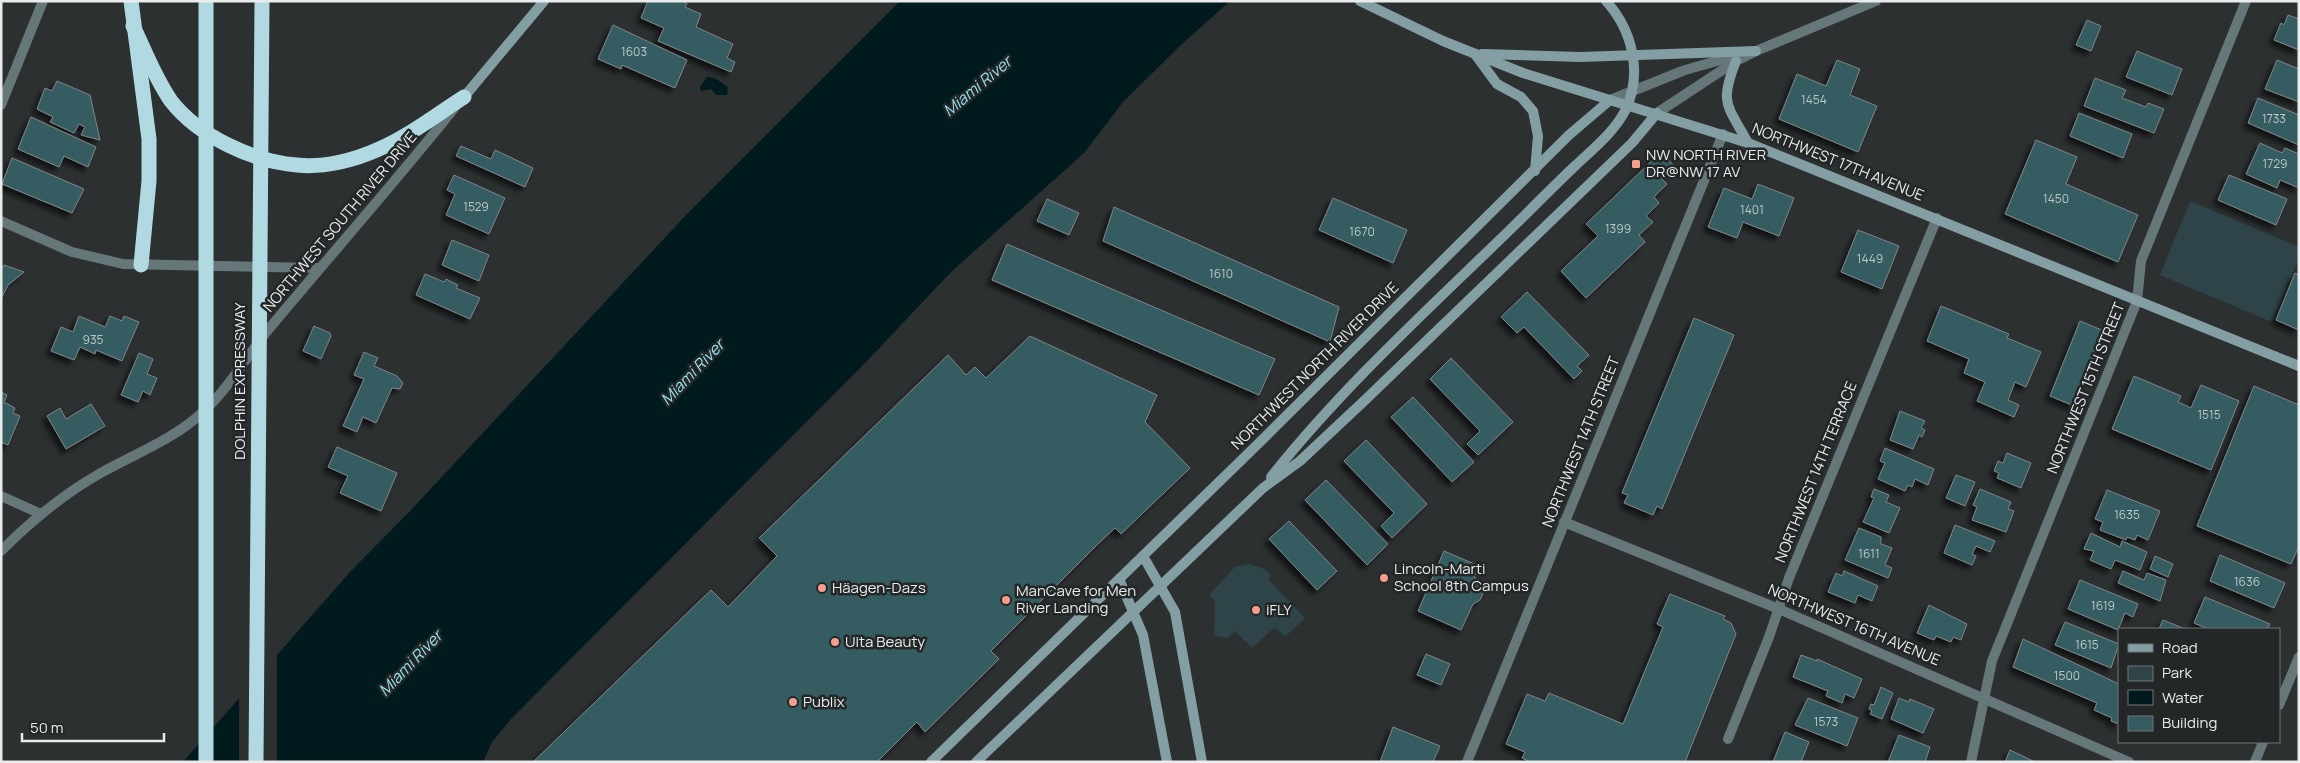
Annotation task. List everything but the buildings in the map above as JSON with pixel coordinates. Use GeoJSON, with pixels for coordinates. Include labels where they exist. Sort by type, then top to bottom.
{"type":"FeatureCollection","features":[{"type":"Feature","properties":{"kind":"highway"},"geometry":{"type":"LineString","coordinates":[[131,1],[149,140],[149,181],[141,265]]}},
{"type":"Feature","properties":{"kind":"highway"},"geometry":{"type":"LineString","coordinates":[[206,1],[206,762]]}},
{"type":"Feature","properties":{"kind":"highway","name":"DOLPHIN EXPRESSWAY"},"geometry":{"type":"LineString","coordinates":[[256,762],[262,1]]}},
{"type":"Feature","properties":{"kind":"highway"},"geometry":{"type":"LineString","coordinates":[[133,26],[154,70],[172,101],[204,132],[249,154],[298,165],[336,162],[379,149],[398,140],[464,97]]}},
{"type":"Feature","properties":{"kind":"main road","name":"NORTHWEST SOUTH RIVER DRIVE"},"geometry":{"type":"LineString","coordinates":[[464,97],[544,1]]}},
{"type":"Feature","properties":{"kind":"main road","name":"NORTHWEST 17TH AVENUE"},"geometry":{"type":"LineString","coordinates":[[1360,1],[1474,54],[1550,82],[1657,113],[1748,143],[2299,366]]}},
{"type":"Feature","properties":{"kind":"main road"},"geometry":{"type":"LineString","coordinates":[[1263,488],[1332,407],[1614,126],[1628,102],[1634,73],[1632,50],[1622,22],[1606,1]]}},
{"type":"Feature","properties":{"kind":"main road"},"geometry":{"type":"LineString","coordinates":[[1474,54],[1580,57],[1756,50]]}},
{"type":"Feature","properties":{"kind":"main road"},"geometry":{"type":"LineString","coordinates":[[1474,54],[1497,84],[1521,97],[1533,110],[1538,142],[1535,171]]}},
{"type":"Feature","properties":{"kind":"main road"},"geometry":{"type":"LineString","coordinates":[[1736,61],[1726,86],[1725,96],[1748,143]]}},
{"type":"Feature","properties":{"kind":"main road","name":"NORTHWEST NORTH RIVER DRIVE"},"geometry":{"type":"LineString","coordinates":[[931,762],[1575,130],[1610,100]]}},
{"type":"Feature","properties":{"kind":"main road","name":"NORTHWEST NORTH RIVER DRIVE"},"geometry":{"type":"LineString","coordinates":[[976,762],[1263,488],[1300,461],[1363,402],[1632,143],[1657,113]]}},
{"type":"Feature","properties":{"kind":"main road"},"geometry":{"type":"LineString","coordinates":[[1143,556],[1162,586],[1175,612],[1202,762]]}},
{"type":"Feature","properties":{"kind":"main road"},"geometry":{"type":"LineString","coordinates":[[1119,579],[1143,635],[1166,762]]}},
{"type":"Feature","properties":{"kind":"street"},"geometry":{"type":"LineString","coordinates":[[1,105],[43,1]]}},
{"type":"Feature","properties":{"kind":"street","name":"NORTHWEST NORTH RIVER DRIVE"},"geometry":{"type":"LineString","coordinates":[[1610,100],[1685,70],[1756,50],[1876,1]]}},
{"type":"Feature","properties":{"kind":"street","name":"NORTHWEST 15TH STREET"},"geometry":{"type":"LineString","coordinates":[[1971,762],[1992,661],[2137,301],[2141,261],[2246,1]]}},
{"type":"Feature","properties":{"kind":"street","name":"NORTHWEST NORTH RIVER DRIVE"},"geometry":{"type":"LineString","coordinates":[[1657,113],[1756,50]]}},
{"type":"Feature","properties":{"kind":"street","name":"NORTHWEST SOUTH RIVER DRIVE"},"geometry":{"type":"LineString","coordinates":[[1,552],[41,514],[97,475],[170,436],[203,412],[223,390],[267,331],[392,185],[464,97]]}},
{"type":"Feature","properties":{"kind":"street","name":"NORTHWEST 14TH STREET"},"geometry":{"type":"LineString","coordinates":[[1467,762],[1723,134]]}},
{"type":"Feature","properties":{"kind":"street","name":"NORTHWEST 14TH TERRACE"},"geometry":{"type":"LineString","coordinates":[[1728,739],[1769,637],[1789,578],[1937,218]]}},
{"type":"Feature","properties":{"kind":"street"},"geometry":{"type":"LineString","coordinates":[[1,221],[72,252],[106,261],[141,265],[320,268]]}},
{"type":"Feature","properties":{"kind":"street"},"geometry":{"type":"LineString","coordinates":[[1,496],[41,514]]}},
{"type":"Feature","properties":{"kind":"street","name":"NORTHWEST 16TH AVENUE"},"geometry":{"type":"LineString","coordinates":[[1564,522],[1778,608],[1985,697],[2129,762]]}},
{"type":"Feature","properties":{"kind":"street"},"geometry":{"type":"LineString","coordinates":[[2280,703],[2299,657]]}},
{"type":"Feature","properties":{"kind":"street"},"geometry":{"type":"LineString","coordinates":[[2255,762],[2263,743]]}},
{"type":"Feature","properties":{"kind":"green space"},"geometry":{"type":"Polygon","coordinates":[[[2190,201],[2299,247],[2299,258],[2272,322],[2160,275],[2190,201]]]}},
{"type":"Feature","properties":{"kind":"green space","name":"iFLY"},"geometry":{"type":"Polygon","coordinates":[[[1249,564],[1264,569],[1271,575],[1269,580],[1305,618],[1285,637],[1275,627],[1252,648],[1235,631],[1227,638],[1214,636],[1215,602],[1209,595],[1235,567],[1249,564]]]}},
{"type":"Feature","properties":{"kind":"water","name":"Miami River"},"geometry":{"type":"Polygon","coordinates":[[[900,1],[1230,1],[1182,44],[1123,102],[1084,153],[951,272],[867,361],[511,719],[492,742],[483,762],[183,762],[350,572],[411,510],[687,214],[900,1]]]}},
{"type":"Feature","properties":{"kind":"water"},"geometry":{"type":"Polygon","coordinates":[[[707,77],[716,79],[728,87],[727,95],[716,95],[711,89],[701,91],[700,87],[707,77]]]}},
{"type":"Feature","properties":{"kind":"pier"},"geometry":{"type":"Polygon","coordinates":[[[277,650],[277,762],[239,762],[239,693],[277,650]]]}},
{"type":"Feature","properties":{"kind":"place","name":"NW NORTH RIVER DR@NW 17 AV"},"geometry":{"type":"Point","coordinates":[1636,164]}},
{"type":"Feature","properties":{"kind":"place","name":"Lincoln-Marti School 8th Campus"},"geometry":{"type":"Point","coordinates":[1384,578]}},
{"type":"Feature","properties":{"kind":"place","name":"Häagen-Dazs"},"geometry":{"type":"Point","coordinates":[822,588]}},
{"type":"Feature","properties":{"kind":"place","name":"ManCave for Men River Landing"},"geometry":{"type":"Point","coordinates":[1006,600]}},
{"type":"Feature","properties":{"kind":"place","name":"iFLY"},"geometry":{"type":"Point","coordinates":[1256,610]}},
{"type":"Feature","properties":{"kind":"place","name":"Ulta Beauty"},"geometry":{"type":"Point","coordinates":[835,642]}},
{"type":"Feature","properties":{"kind":"place","name":"Publix"},"geometry":{"type":"Point","coordinates":[793,702]}}]}
